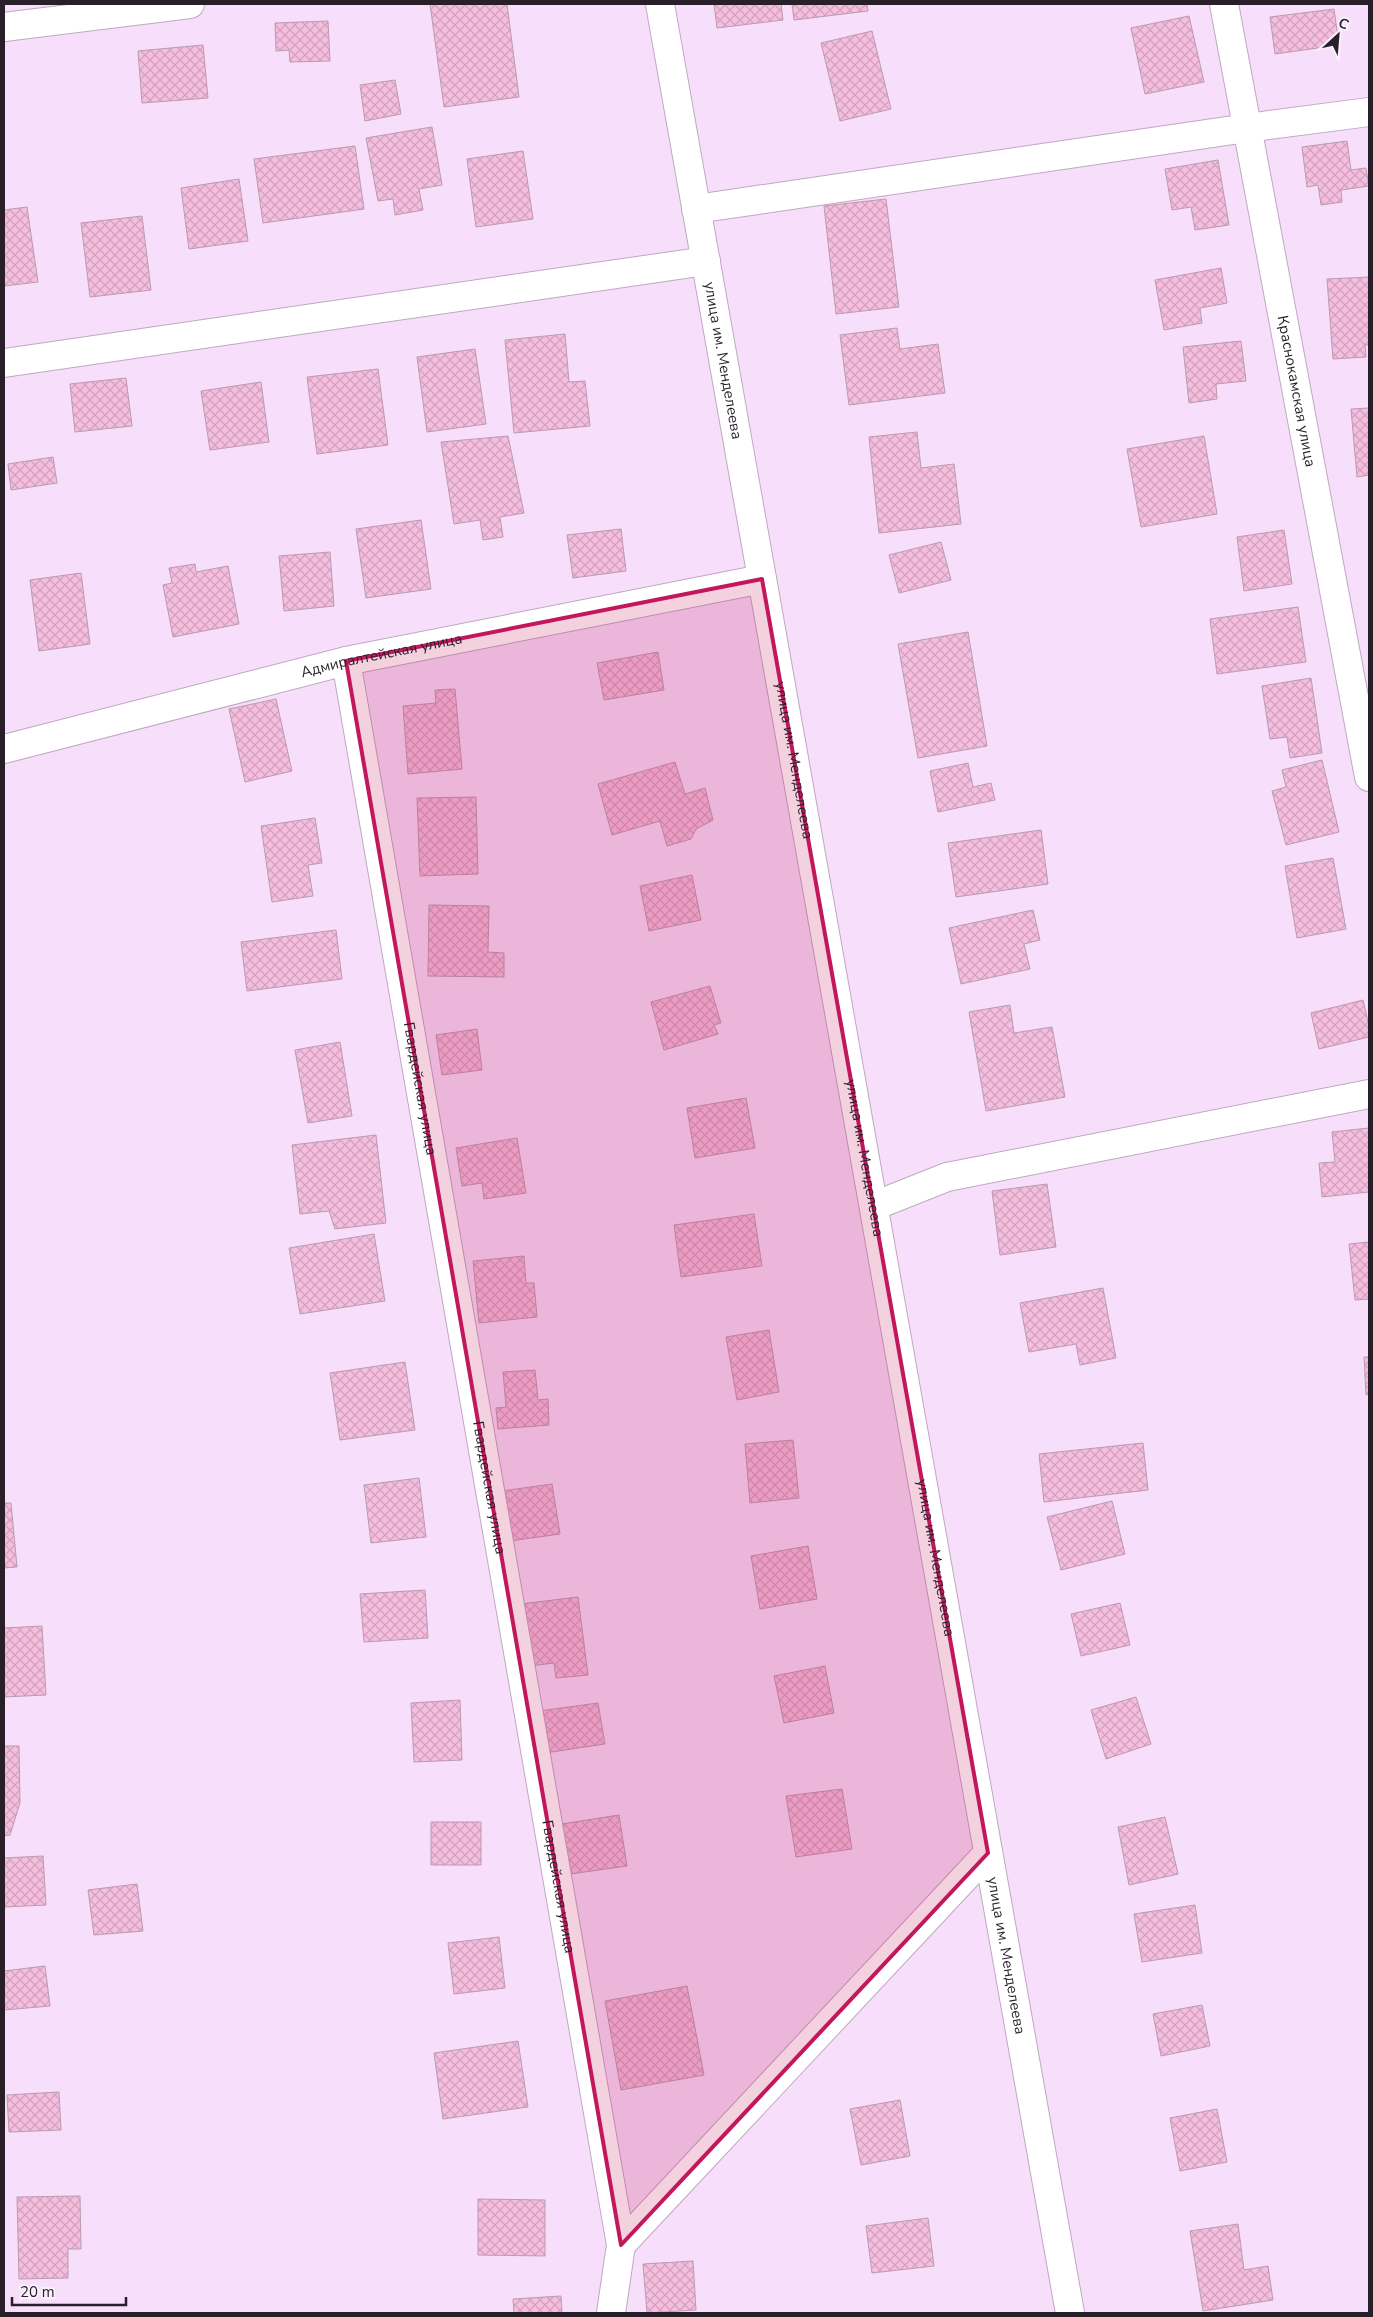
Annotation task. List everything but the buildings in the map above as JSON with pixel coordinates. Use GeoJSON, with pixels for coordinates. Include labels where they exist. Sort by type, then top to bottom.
{"type":"FeatureCollection","features":[{"type":"Feature","properties":{"kind":"street"},"geometry":{"type":"LineString","coordinates":[[4,27],[190,4]]}},
{"type":"Feature","properties":{"kind":"street","name":"улица им. Менделеева"},"geometry":{"type":"LineString","coordinates":[[660,4],[1070,2313]]}},
{"type":"Feature","properties":{"kind":"street","name":"Краснокамская улица"},"geometry":{"type":"LineString","coordinates":[[1224,4],[1369,777]]}},
{"type":"Feature","properties":{"kind":"street"},"geometry":{"type":"LineString","coordinates":[[696,209],[1247,128],[1369,112]]}},
{"type":"Feature","properties":{"kind":"street"},"geometry":{"type":"LineString","coordinates":[[4,363],[706,261]]}},
{"type":"Feature","properties":{"kind":"street","name":"Адмиралтейская улица"},"geometry":{"type":"LineString","coordinates":[[4,749],[346,661],[762,579]]}},
{"type":"Feature","properties":{"kind":"street","name":"Гвардейская улица"},"geometry":{"type":"LineString","coordinates":[[346,661],[621,2245],[611,2313]]}},
{"type":"Feature","properties":{"kind":"street"},"geometry":{"type":"LineString","coordinates":[[874,1206],[946,1177],[1369,1094]]}},
{"type":"Feature","properties":{"kind":"street"},"geometry":{"type":"LineString","coordinates":[[621,2245],[988,1853]]}},
{"type":"Feature","properties":{"kind":"highlighted area"},"geometry":{"type":"Polygon","coordinates":[[[762,579],[988,1853],[621,2245],[346,661],[762,579]]]}}]}
